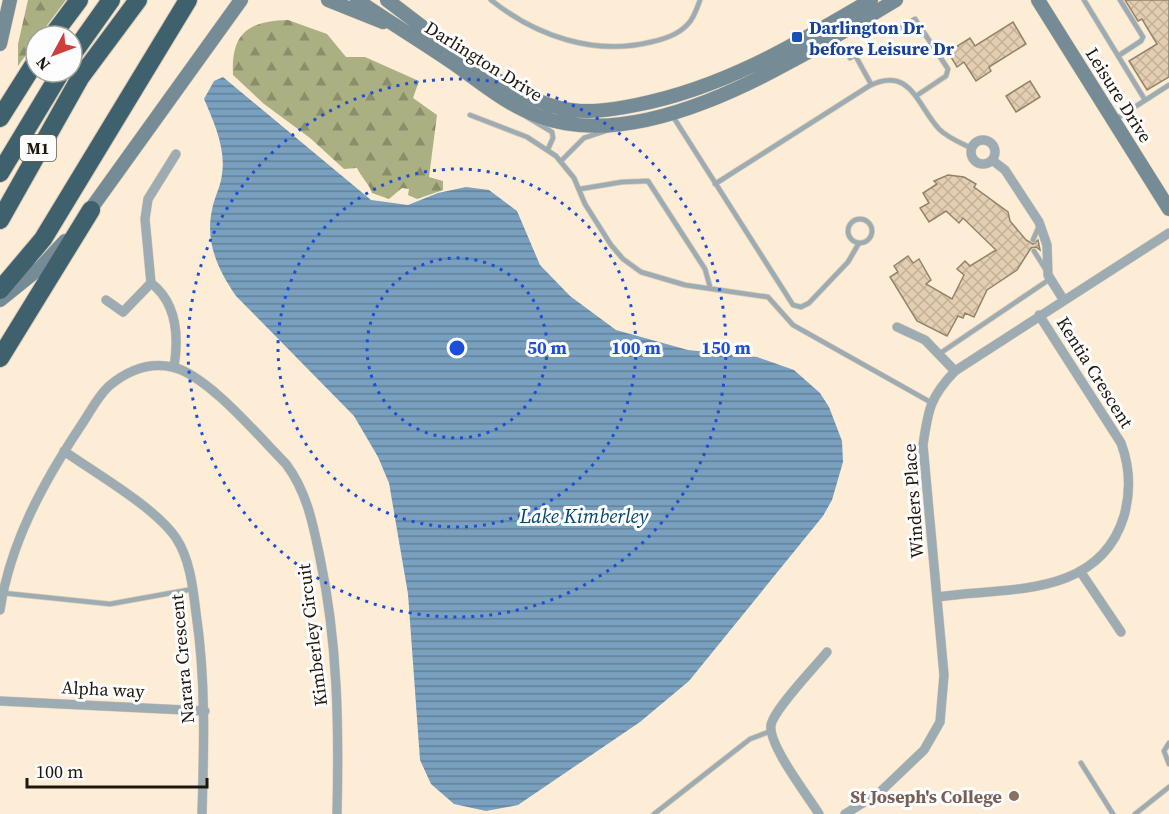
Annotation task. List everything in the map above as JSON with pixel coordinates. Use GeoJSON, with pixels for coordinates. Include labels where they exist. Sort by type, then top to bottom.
{"type":"FeatureCollection","features":[{"type":"Feature","properties":{"kind":"highway"},"geometry":{"type":"LineString","coordinates":[[61,24],[79,0]]}},
{"type":"Feature","properties":{"kind":"highway"},"geometry":{"type":"LineString","coordinates":[[84,38],[111,0]]}},
{"type":"Feature","properties":{"kind":"highway","name":"M1"},"geometry":{"type":"LineString","coordinates":[[0,220],[80,78],[138,0]]}},
{"type":"Feature","properties":{"kind":"highway"},"geometry":{"type":"LineString","coordinates":[[0,290],[43,239],[188,0]]}},
{"type":"Feature","properties":{"kind":"highway"},"geometry":{"type":"LineString","coordinates":[[0,118],[24,80]]}},
{"type":"Feature","properties":{"kind":"highway","name":"M1"},"geometry":{"type":"LineString","coordinates":[[0,174],[54,84]]}},
{"type":"Feature","properties":{"kind":"highway"},"geometry":{"type":"LineString","coordinates":[[0,358],[91,210]]}},
{"type":"Feature","properties":{"kind":"street"},"geometry":{"type":"LineString","coordinates":[[0,44],[10,0]]}},
{"type":"Feature","properties":{"kind":"street"},"geometry":{"type":"LineString","coordinates":[[0,300],[41,267],[91,210],[241,0]]}},
{"type":"Feature","properties":{"kind":"street"},"geometry":{"type":"LineString","coordinates":[[327,0],[369,19],[394,25]]}},
{"type":"Feature","properties":{"kind":"street","name":"Darlington Drive"},"geometry":{"type":"LineString","coordinates":[[357,0],[522,110],[547,120],[571,125],[618,124],[670,112],[720,96],[770,74],[896,0]]}},
{"type":"Feature","properties":{"kind":"street","name":"Darlington Drive"},"geometry":{"type":"LineString","coordinates":[[387,0],[492,75],[528,96],[560,108],[590,111],[611,110],[655,102],[698,90],[739,74],[774,57],[871,0]]}},
{"type":"Feature","properties":{"kind":"street","name":"Leisure Drive"},"geometry":{"type":"LineString","coordinates":[[1038,0],[1169,209]]}},
{"type":"Feature","properties":{"kind":"street"},"geometry":{"type":"LineString","coordinates":[[980,140],[989,141],[995,148],[992,160],[987,163],[978,163],[971,157],[971,148],[980,140]]}},
{"type":"Feature","properties":{"kind":"street"},"geometry":{"type":"LineString","coordinates":[[174,367],[177,344],[171,311],[163,292],[151,283],[145,219],[148,199],[176,154]]}},
{"type":"Feature","properties":{"kind":"street"},"geometry":{"type":"LineString","coordinates":[[992,160],[1003,167],[1040,222],[1047,245],[1049,277],[1063,299]]}},
{"type":"Feature","properties":{"kind":"street","name":"Winders Place"},"geometry":{"type":"LineString","coordinates":[[844,814],[879,793],[924,750],[940,722],[944,675],[923,445],[927,414],[938,389],[955,371],[1063,299],[1169,233]]}},
{"type":"Feature","properties":{"kind":"street"},"geometry":{"type":"LineString","coordinates":[[106,300],[123,312],[151,283]]}},
{"type":"Feature","properties":{"kind":"street","name":"Kentia Crescent"},"geometry":{"type":"LineString","coordinates":[[938,597],[1042,586],[1080,572],[1103,552],[1119,529],[1129,493],[1128,467],[1117,435],[1039,315]]}},
{"type":"Feature","properties":{"kind":"street"},"geometry":{"type":"LineString","coordinates":[[897,327],[921,337],[955,371]]}},
{"type":"Feature","properties":{"kind":"street","name":"Kimberley Circuit"},"geometry":{"type":"LineString","coordinates":[[0,610],[5,576],[39,492],[106,388],[143,367],[174,367],[198,378],[286,464],[308,503],[328,596],[335,664],[339,728],[337,814]]}},
{"type":"Feature","properties":{"kind":"street","name":"Narara Crescent"},"geometry":{"type":"LineString","coordinates":[[64,451],[167,527],[182,551],[193,589],[201,644],[205,711],[202,814]]}},
{"type":"Feature","properties":{"kind":"street"},"geometry":{"type":"LineString","coordinates":[[1080,572],[1121,633]]}},
{"type":"Feature","properties":{"kind":"street"},"geometry":{"type":"LineString","coordinates":[[819,814],[776,745],[771,731],[777,713],[827,652]]}},
{"type":"Feature","properties":{"kind":"street","name":"Alpha way"},"geometry":{"type":"LineString","coordinates":[[0,701],[205,711]]}},
{"type":"Feature","properties":{"kind":"lane"},"geometry":{"type":"LineString","coordinates":[[491,0],[519,20],[549,33],[581,44],[610,47],[644,44],[674,34],[689,23],[700,0]]}},
{"type":"Feature","properties":{"kind":"lane"},"geometry":{"type":"LineString","coordinates":[[1084,0],[1145,100]]}},
{"type":"Feature","properties":{"kind":"lane"},"geometry":{"type":"LineString","coordinates":[[1118,56],[1141,41],[1143,37],[1120,0]]}},
{"type":"Feature","properties":{"kind":"lane"},"geometry":{"type":"LineString","coordinates":[[891,34],[915,19],[948,69],[945,76],[916,96]]}},
{"type":"Feature","properties":{"kind":"lane"},"geometry":{"type":"LineString","coordinates":[[850,58],[855,55],[871,84]]}},
{"type":"Feature","properties":{"kind":"lane"},"geometry":{"type":"LineString","coordinates":[[715,184],[871,84],[896,81],[909,88],[945,135],[971,148]]}},
{"type":"Feature","properties":{"kind":"lane"},"geometry":{"type":"LineString","coordinates":[[1114,121],[1169,85]]}},
{"type":"Feature","properties":{"kind":"lane"},"geometry":{"type":"LineString","coordinates":[[522,110],[533,122],[552,132],[553,138],[548,149]]}},
{"type":"Feature","properties":{"kind":"lane"},"geometry":{"type":"LineString","coordinates":[[670,112],[789,300],[796,306],[804,306],[812,301],[848,262],[859,243],[869,240],[873,232],[870,223],[861,219],[852,222],[848,230],[851,239],[859,243]]}},
{"type":"Feature","properties":{"kind":"lane"},"geometry":{"type":"LineString","coordinates":[[470,115],[527,137],[548,149],[561,161],[580,189],[607,240],[630,265],[660,279],[768,297],[797,328],[932,403]]}},
{"type":"Feature","properties":{"kind":"lane"},"geometry":{"type":"LineString","coordinates":[[561,161],[584,138],[607,131],[618,124]]}},
{"type":"Feature","properties":{"kind":"lane"},"geometry":{"type":"LineString","coordinates":[[580,189],[611,183],[648,182],[705,269],[710,287]]}},
{"type":"Feature","properties":{"kind":"lane"},"geometry":{"type":"LineString","coordinates":[[1033,240],[1040,222]]}},
{"type":"Feature","properties":{"kind":"lane"},"geometry":{"type":"LineString","coordinates":[[939,354],[1049,277],[1034,251]]}},
{"type":"Feature","properties":{"kind":"lane"},"geometry":{"type":"LineString","coordinates":[[3,593],[110,604],[193,589]]}},
{"type":"Feature","properties":{"kind":"lane"},"geometry":{"type":"LineString","coordinates":[[654,814],[746,742],[758,734],[771,731]]}},
{"type":"Feature","properties":{"kind":"lane"},"geometry":{"type":"LineString","coordinates":[[1169,743],[1164,751],[1169,764]]}},
{"type":"Feature","properties":{"kind":"lane"},"geometry":{"type":"LineString","coordinates":[[1080,763],[1113,814]]}},
{"type":"Feature","properties":{"kind":"lane"},"geometry":{"type":"LineString","coordinates":[[1135,814],[1169,787]]}},
{"type":"Feature","properties":{"kind":"green space"},"geometry":{"type":"Polygon","coordinates":[[[28,0],[66,0],[48,24],[24,24],[24,58],[18,66],[18,44],[28,0]]]}},
{"type":"Feature","properties":{"kind":"green space"},"geometry":{"type":"Polygon","coordinates":[[[288,20],[327,34],[346,57],[365,57],[419,81],[413,98],[437,115],[429,177],[443,181],[443,190],[417,199],[408,195],[409,189],[402,188],[389,199],[372,193],[357,168],[344,169],[310,138],[264,104],[233,75],[235,49],[245,32],[262,23],[288,20]]]}},
{"type":"Feature","properties":{"kind":"water","name":"Lake Kimberley"},"geometry":{"type":"Polygon","coordinates":[[[223,77],[371,200],[408,205],[438,193],[466,187],[489,190],[517,211],[540,265],[570,296],[616,330],[688,350],[757,357],[794,370],[820,393],[829,407],[842,441],[843,462],[832,500],[823,516],[689,681],[640,722],[518,805],[486,811],[454,804],[431,784],[420,760],[408,594],[389,483],[378,457],[354,416],[236,296],[219,266],[212,244],[210,222],[223,165],[218,136],[204,99],[214,81],[223,77]]]}},
{"type":"Feature","properties":{"kind":"building"},"geometry":{"type":"Polygon","coordinates":[[[1125,0],[1169,0],[1169,77],[1147,90],[1129,61],[1157,44],[1142,19],[1138,21],[1125,0]]]}},
{"type":"Feature","properties":{"kind":"building"},"geometry":{"type":"Polygon","coordinates":[[[1013,22],[1026,44],[989,67],[991,71],[976,81],[964,62],[957,67],[948,52],[970,38],[975,46],[1013,22]]]}},
{"type":"Feature","properties":{"kind":"building"},"geometry":{"type":"Polygon","coordinates":[[[1030,81],[1040,97],[1016,112],[1006,96],[1030,81]]]}},
{"type":"Feature","properties":{"kind":"building"},"geometry":{"type":"Polygon","coordinates":[[[948,175],[964,177],[976,184],[974,187],[1008,212],[1010,221],[1026,240],[1033,244],[1038,240],[1040,250],[1036,247],[1031,248],[1017,270],[987,290],[974,317],[965,313],[963,318],[958,316],[947,336],[917,321],[890,277],[898,272],[894,266],[908,256],[913,263],[919,259],[931,280],[926,284],[952,299],[964,275],[957,269],[965,261],[970,266],[996,250],[963,218],[959,223],[946,211],[929,222],[920,208],[929,203],[923,193],[937,184],[934,181],[948,175]]]}},
{"type":"Feature","properties":{"kind":"place","name":"Darlington Dr before Leisure Dr"},"geometry":{"type":"Point","coordinates":[797,37]}},
{"type":"Feature","properties":{"kind":"place","name":"St Joseph's College"},"geometry":{"type":"Point","coordinates":[1014,796]}}]}
